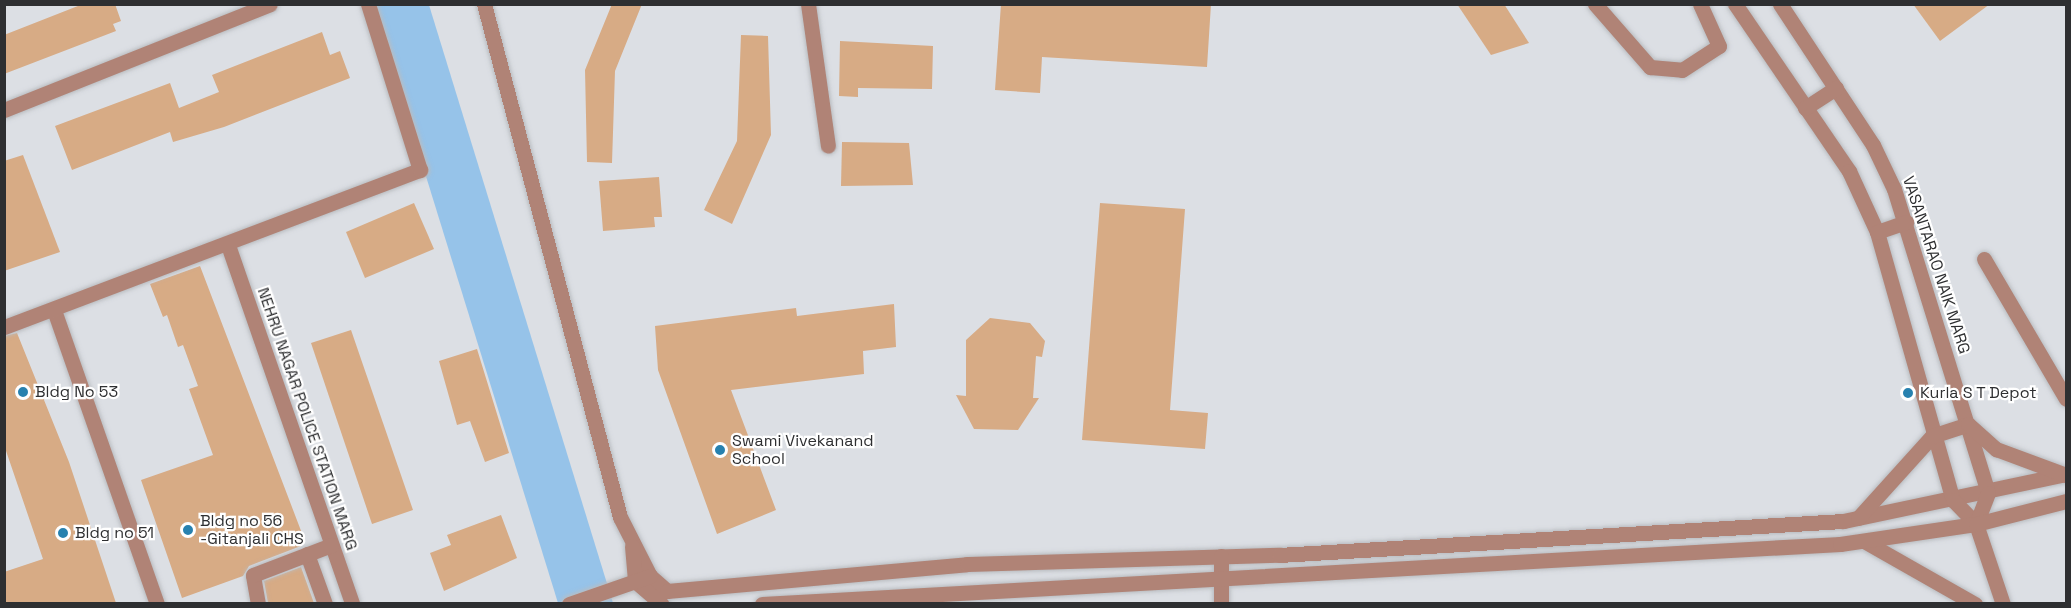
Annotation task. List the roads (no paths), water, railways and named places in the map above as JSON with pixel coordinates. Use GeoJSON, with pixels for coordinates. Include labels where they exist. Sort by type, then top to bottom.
{"type":"FeatureCollection","features":[{"type":"Feature","properties":{"kind":"street"},"geometry":{"type":"LineString","coordinates":[[4,110],[270,4]]}},
{"type":"Feature","properties":{"kind":"street"},"geometry":{"type":"LineString","coordinates":[[4,327],[228,246],[420,170],[368,4]]}},
{"type":"Feature","properties":{"kind":"street"},"geometry":{"type":"LineString","coordinates":[[484,4],[632,546],[642,578],[665,599],[967,564],[1221,556],[1858,518],[1988,493],[2066,474]]}},
{"type":"Feature","properties":{"kind":"street"},"geometry":{"type":"LineString","coordinates":[[808,4],[828,146]]}},
{"type":"Feature","properties":{"kind":"street"},"geometry":{"type":"LineString","coordinates":[[1595,4],[1650,67],[1682,70],[1719,46],[1700,4]]}},
{"type":"Feature","properties":{"kind":"street","name":"VASANTARAO NAIK MARG"},"geometry":{"type":"LineString","coordinates":[[1780,4],[1873,145],[1906,222],[1988,493]]}},
{"type":"Feature","properties":{"kind":"street"},"geometry":{"type":"LineString","coordinates":[[1739,6],[1849,171],[1877,232],[1932,436],[1953,500],[1976,524],[2003,603]]}},
{"type":"Feature","properties":{"kind":"street"},"geometry":{"type":"LineString","coordinates":[[1805,108],[1836,88]]}},
{"type":"Feature","properties":{"kind":"street"},"geometry":{"type":"LineString","coordinates":[[1877,232],[1906,222]]}},
{"type":"Feature","properties":{"kind":"street","name":"NEHRU NAGAR POLICE STATION MARG"},"geometry":{"type":"LineString","coordinates":[[228,246],[352,603]]}},
{"type":"Feature","properties":{"kind":"street"},"geometry":{"type":"LineString","coordinates":[[1984,259],[2067,399]]}},
{"type":"Feature","properties":{"kind":"street"},"geometry":{"type":"LineString","coordinates":[[54,310],[157,603]]}},
{"type":"Feature","properties":{"kind":"street"},"geometry":{"type":"LineString","coordinates":[[1858,518],[1932,436],[1968,424],[1996,449],[2066,474]]}},
{"type":"Feature","properties":{"kind":"street"},"geometry":{"type":"LineString","coordinates":[[1976,524],[1988,493]]}},
{"type":"Feature","properties":{"kind":"street"},"geometry":{"type":"LineString","coordinates":[[762,603],[1864,541],[1976,524],[2067,501]]}},
{"type":"Feature","properties":{"kind":"street"},"geometry":{"type":"LineString","coordinates":[[1864,541],[1974,603]]}},
{"type":"Feature","properties":{"kind":"street"},"geometry":{"type":"LineString","coordinates":[[258,603],[253,575],[331,545]]}},
{"type":"Feature","properties":{"kind":"street"},"geometry":{"type":"LineString","coordinates":[[307,554],[325,603]]}},
{"type":"Feature","properties":{"kind":"street"},"geometry":{"type":"LineString","coordinates":[[1221,556],[1221,603]]}},
{"type":"Feature","properties":{"kind":"street"},"geometry":{"type":"LineString","coordinates":[[569,603],[642,578]]}},
{"type":"Feature","properties":{"kind":"water"},"geometry":{"type":"Polygon","coordinates":[[[373,5],[429,5],[613,603],[558,603],[373,5]]]}},
{"type":"Feature","properties":{"kind":"place","name":"Bldg No 53"},"geometry":{"type":"Point","coordinates":[23,392]}},
{"type":"Feature","properties":{"kind":"place","name":"Kurla S T Depot"},"geometry":{"type":"Point","coordinates":[1908,393]}},
{"type":"Feature","properties":{"kind":"place","name":"Swami Vivekanand School"},"geometry":{"type":"Point","coordinates":[720,450]}},
{"type":"Feature","properties":{"kind":"place","name":"Bldg no 56 -Gitanjali CHS"},"geometry":{"type":"Point","coordinates":[188,530]}},
{"type":"Feature","properties":{"kind":"place","name":"Bldg no 51"},"geometry":{"type":"Point","coordinates":[63,533]}}]}
